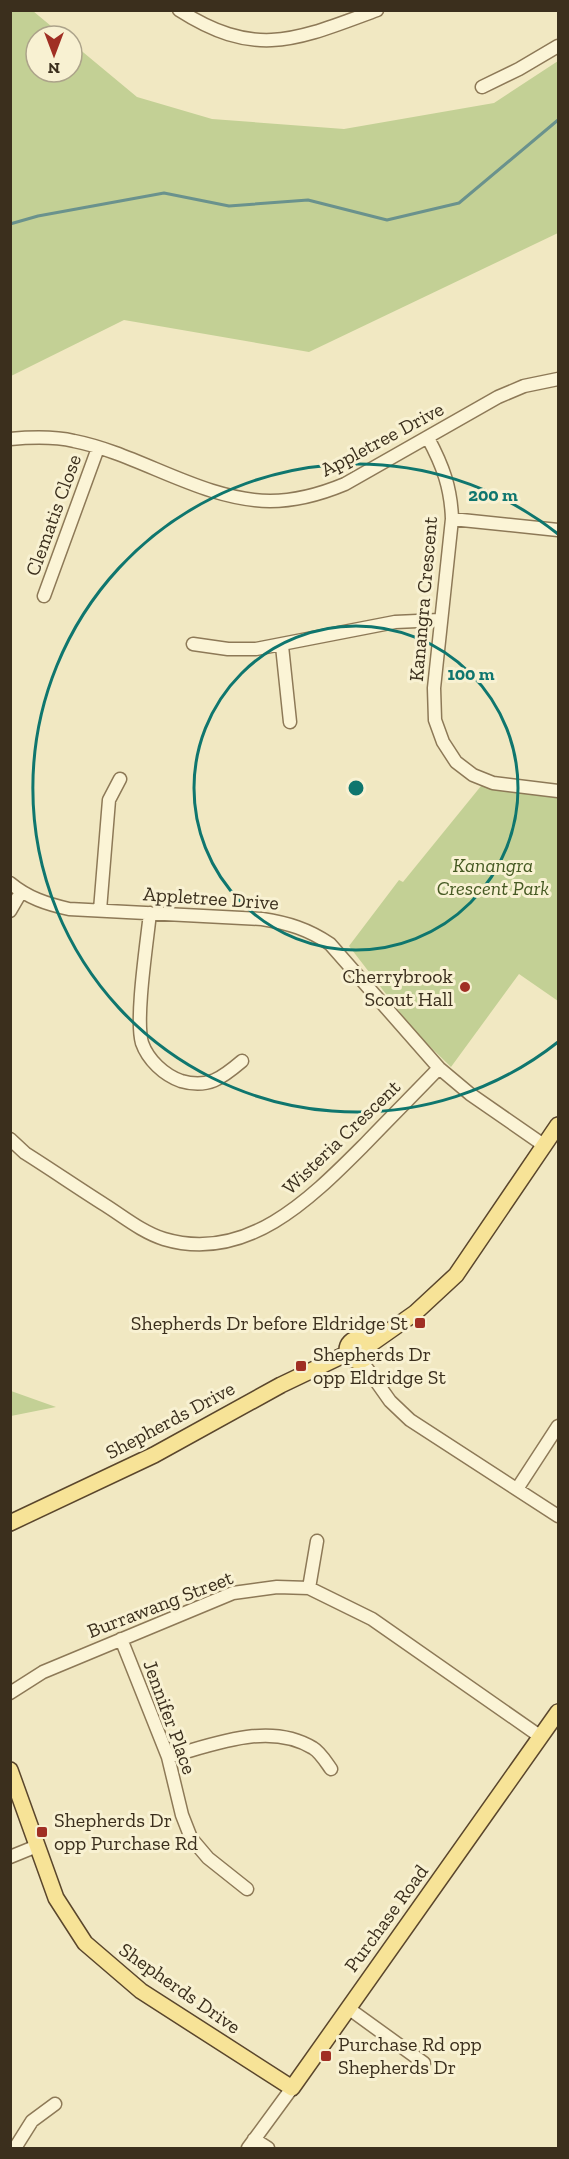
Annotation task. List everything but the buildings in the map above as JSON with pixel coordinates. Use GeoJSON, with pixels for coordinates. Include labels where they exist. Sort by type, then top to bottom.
{"type":"FeatureCollection","features":[{"type":"Feature","properties":{"kind":"main road"},"geometry":{"type":"LineString","coordinates":[[545,1146],[558,1125]]}},
{"type":"Feature","properties":{"kind":"main road","name":"Shepherds Drive"},"geometry":{"type":"LineString","coordinates":[[10,1522],[154,1455],[281,1385],[355,1357],[348,1346],[353,1340],[364,1340],[368,1346],[415,1313],[456,1275],[545,1146]]}},
{"type":"Feature","properties":{"kind":"main road","name":"Purchase Road"},"geometry":{"type":"LineString","coordinates":[[292,2088],[558,1712]]}},
{"type":"Feature","properties":{"kind":"main road","name":"Shepherds Drive"},"geometry":{"type":"LineString","coordinates":[[10,1770],[62,1910],[93,1952],[141,1991],[292,2088]]}},
{"type":"Feature","properties":{"kind":"street"},"geometry":{"type":"LineString","coordinates":[[179,10],[196,15],[215,31],[244,40],[269,42],[304,37],[377,10]]}},
{"type":"Feature","properties":{"kind":"street"},"geometry":{"type":"LineString","coordinates":[[482,87],[558,46]]}},
{"type":"Feature","properties":{"kind":"street","name":"Appletree Drive"},"geometry":{"type":"LineString","coordinates":[[10,439],[39,437],[74,441],[210,489],[243,499],[270,501],[319,494],[345,484],[498,397],[524,386],[558,379]]}},
{"type":"Feature","properties":{"kind":"street","name":"Kanangra Crescent"},"geometry":{"type":"LineString","coordinates":[[428,438],[444,467],[451,493],[452,519],[434,688],[435,720],[443,742],[456,762],[473,776],[493,783],[558,791]]}},
{"type":"Feature","properties":{"kind":"street","name":"Clematis Close"},"geometry":{"type":"LineString","coordinates":[[44,596],[98,448]]}},
{"type":"Feature","properties":{"kind":"street"},"geometry":{"type":"LineString","coordinates":[[452,519],[558,530]]}},
{"type":"Feature","properties":{"kind":"street"},"geometry":{"type":"LineString","coordinates":[[193,644],[228,649],[282,646],[395,622],[440,620]]}},
{"type":"Feature","properties":{"kind":"street"},"geometry":{"type":"LineString","coordinates":[[282,646],[290,723]]}},
{"type":"Feature","properties":{"kind":"street"},"geometry":{"type":"LineString","coordinates":[[100,910],[109,800],[120,778]]}},
{"type":"Feature","properties":{"kind":"street","name":"Appletree Drive"},"geometry":{"type":"LineString","coordinates":[[10,883],[21,892],[47,904],[69,909],[262,919],[287,922],[310,931],[330,944],[439,1068],[470,1094],[545,1146]]}},
{"type":"Feature","properties":{"kind":"street"},"geometry":{"type":"LineString","coordinates":[[10,911],[21,892]]}},
{"type":"Feature","properties":{"kind":"street"},"geometry":{"type":"LineString","coordinates":[[150,914],[140,1021],[142,1043],[154,1063],[172,1078],[195,1085],[219,1081],[242,1061]]}},
{"type":"Feature","properties":{"kind":"street","name":"Wisteria Crescent"},"geometry":{"type":"LineString","coordinates":[[10,1139],[25,1153],[142,1230],[165,1239],[193,1244],[222,1242],[251,1234],[282,1218],[308,1200],[439,1068]]}},
{"type":"Feature","properties":{"kind":"street"},"geometry":{"type":"LineString","coordinates":[[355,1357],[390,1401],[410,1420],[558,1516]]}},
{"type":"Feature","properties":{"kind":"street"},"geometry":{"type":"LineString","coordinates":[[517,1489],[558,1426]]}},
{"type":"Feature","properties":{"kind":"street"},"geometry":{"type":"LineString","coordinates":[[309,1588],[316,1541]]}},
{"type":"Feature","properties":{"kind":"street","name":"Burrawang Street"},"geometry":{"type":"LineString","coordinates":[[10,1693],[43,1672],[233,1593],[277,1587],[309,1588],[372,1619],[541,1737]]}},
{"type":"Feature","properties":{"kind":"street","name":"Jennifer Place"},"geometry":{"type":"LineString","coordinates":[[121,1639],[168,1757],[182,1815],[191,1838],[208,1858],[248,1889]]}},
{"type":"Feature","properties":{"kind":"street"},"geometry":{"type":"LineString","coordinates":[[168,1757],[234,1739],[265,1736],[294,1739],[315,1749],[331,1769]]}},
{"type":"Feature","properties":{"kind":"street"},"geometry":{"type":"LineString","coordinates":[[10,1857],[37,1846]]}},
{"type":"Feature","properties":{"kind":"street"},"geometry":{"type":"LineString","coordinates":[[348,2008],[424,2063]]}},
{"type":"Feature","properties":{"kind":"street","name":"Purchase Road"},"geometry":{"type":"LineString","coordinates":[[251,2144],[292,2088]]}},
{"type":"Feature","properties":{"kind":"street"},"geometry":{"type":"LineString","coordinates":[[15,2148],[32,2121],[55,2104]]}},
{"type":"Feature","properties":{"kind":"street"},"geometry":{"type":"LineString","coordinates":[[251,2144],[268,2148]]}},
{"type":"Feature","properties":{"kind":"green space"},"geometry":{"type":"Polygon","coordinates":[[[11,10],[33,11],[49,24],[24,24],[24,84],[84,84],[84,53],[137,97],[212,119],[344,129],[494,103],[558,61],[558,233],[309,352],[124,320],[11,376],[11,10]]]}},
{"type":"Feature","properties":{"kind":"green space","name":"Kanangra Crescent Park"},"geometry":{"type":"Polygon","coordinates":[[[481,786],[558,798],[558,1001],[519,974],[451,1067],[416,1033],[349,946],[399,880],[403,882],[481,786]]]}},
{"type":"Feature","properties":{"kind":"green space"},"geometry":{"type":"Polygon","coordinates":[[[11,1391],[56,1407],[11,1416],[11,1391]]]}},
{"type":"Feature","properties":{"kind":"waterway"},"geometry":{"type":"LineString","coordinates":[[10,224],[38,216],[164,193],[229,206],[308,200],[387,220],[459,203],[558,120]]}},
{"type":"Feature","properties":{"kind":"place","name":"Cherrybrook Scout Hall"},"geometry":{"type":"Point","coordinates":[465,987]}},
{"type":"Feature","properties":{"kind":"place","name":"Shepherds Dr before Eldridge St"},"geometry":{"type":"Point","coordinates":[420,1323]}},
{"type":"Feature","properties":{"kind":"place","name":"Shepherds Dr opp Eldridge St"},"geometry":{"type":"Point","coordinates":[301,1366]}},
{"type":"Feature","properties":{"kind":"place","name":"Shepherds Dr opp Purchase Rd"},"geometry":{"type":"Point","coordinates":[42,1832]}},
{"type":"Feature","properties":{"kind":"place","name":"Purchase Rd opp Shepherds Dr"},"geometry":{"type":"Point","coordinates":[326,2056]}}]}
